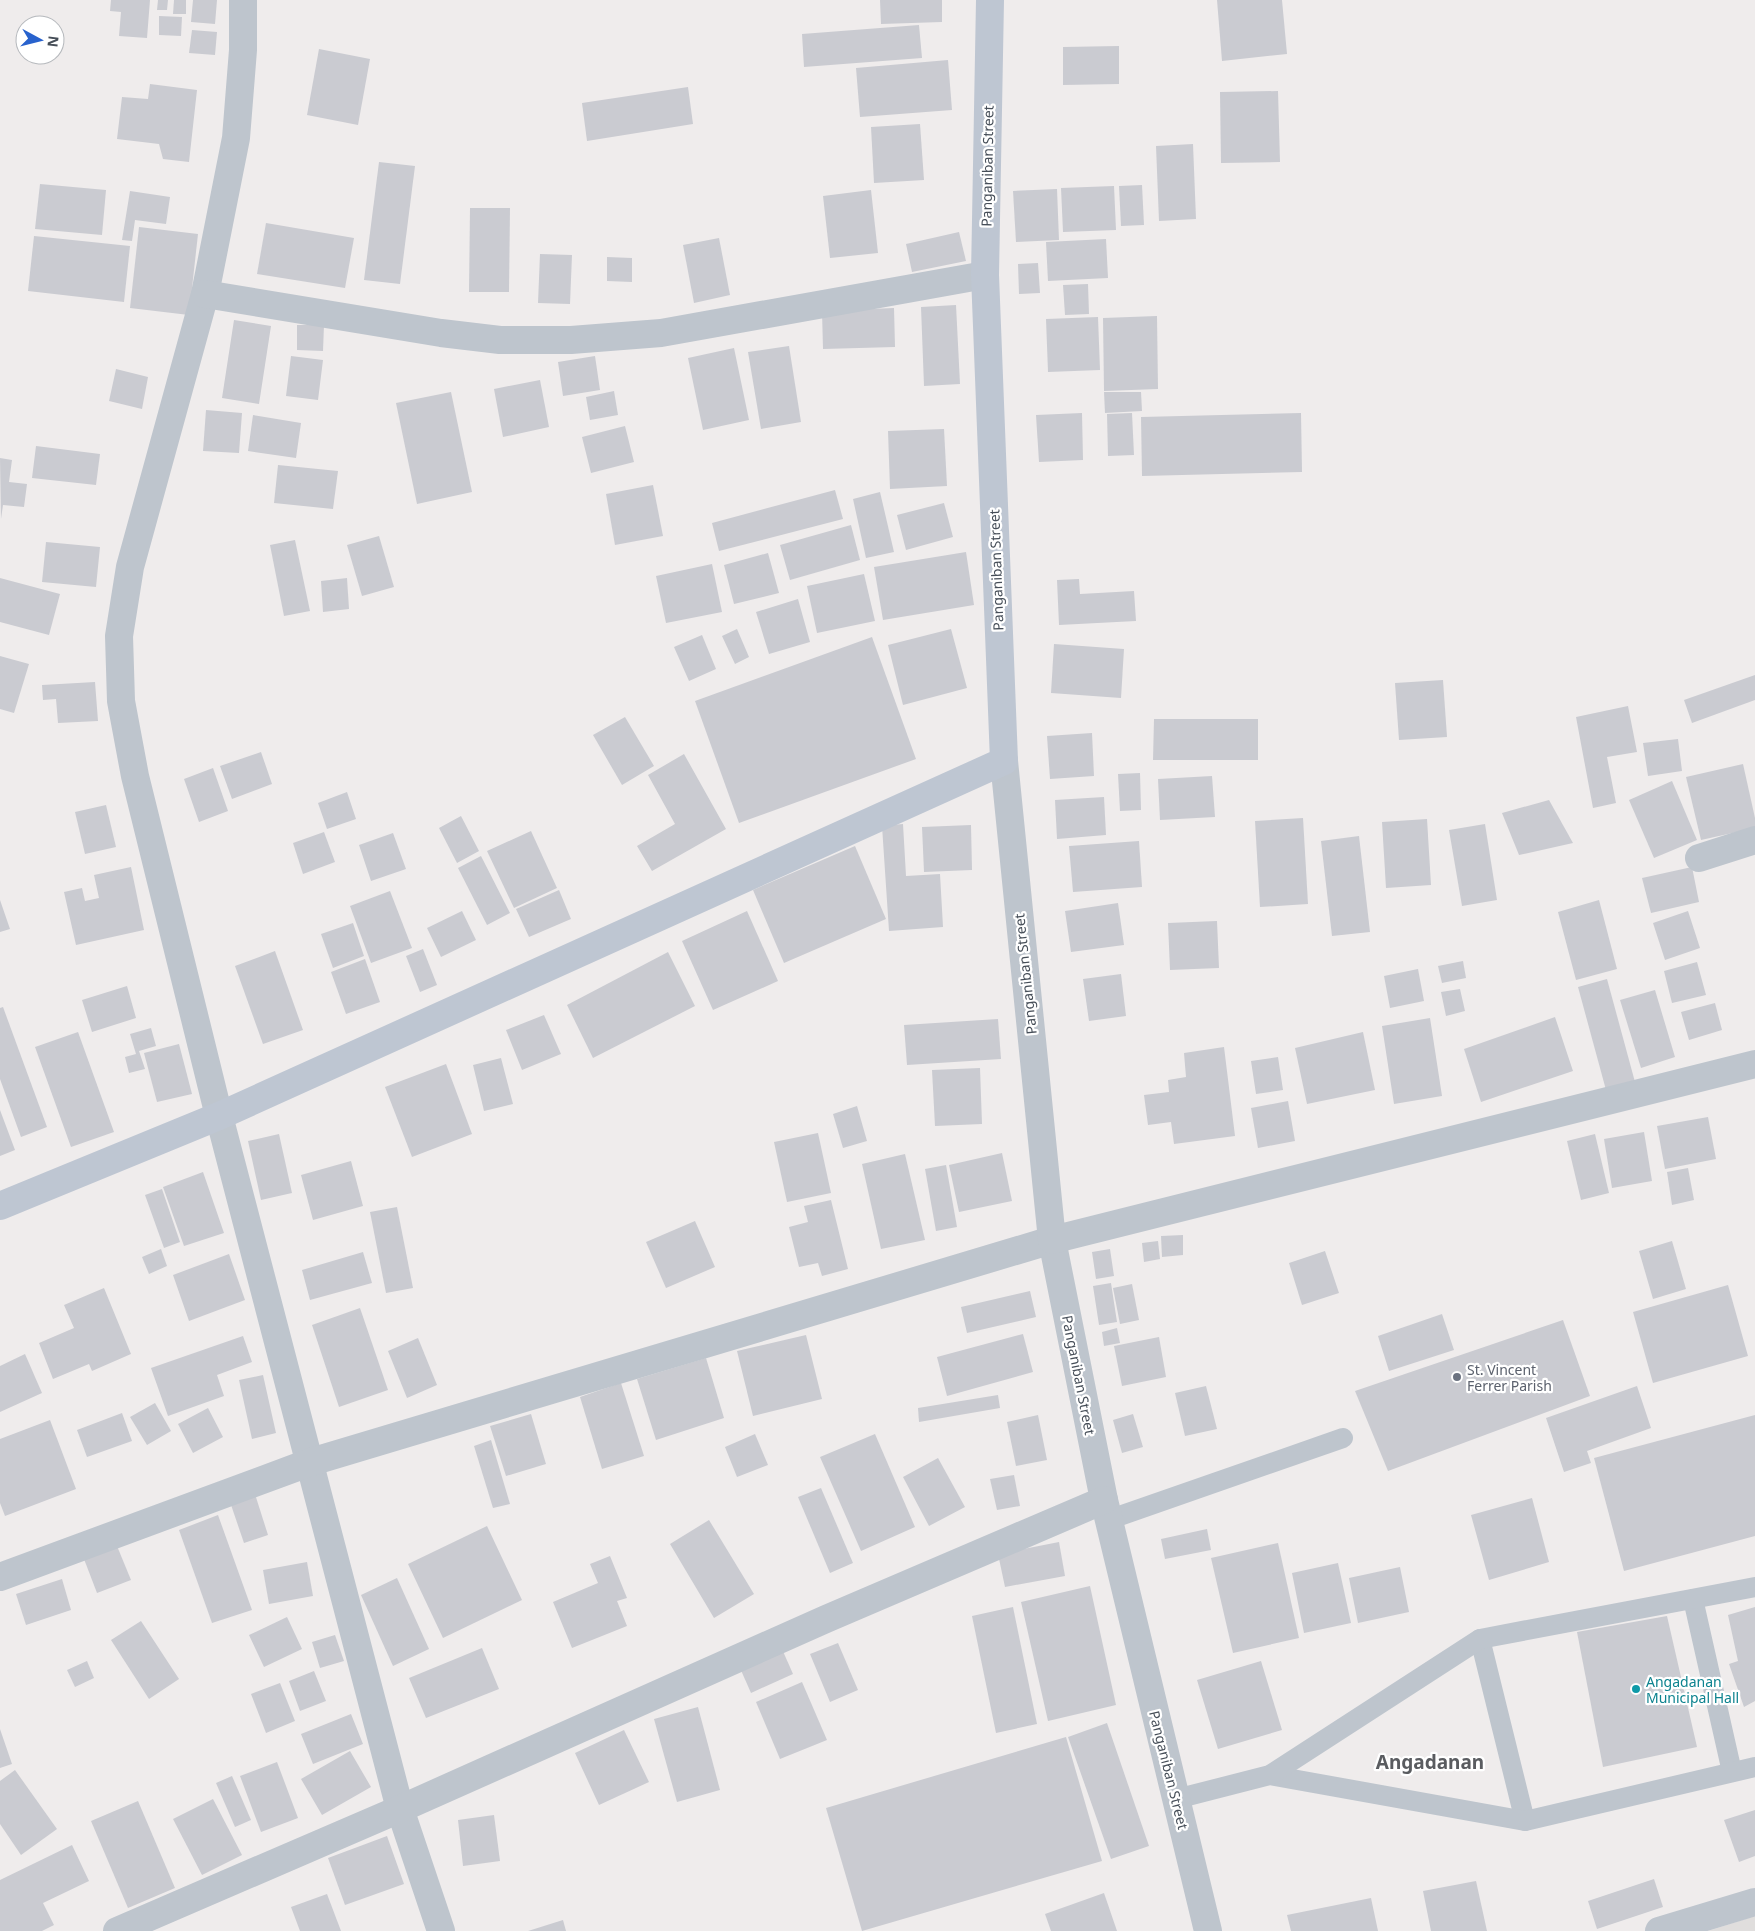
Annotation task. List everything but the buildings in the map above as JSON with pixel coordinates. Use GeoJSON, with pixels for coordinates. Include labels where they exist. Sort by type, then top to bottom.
{"type":"FeatureCollection","features":[{"type":"Feature","properties":{"kind":"main road","name":"Panganiban Street"},"geometry":{"type":"LineString","coordinates":[[990,0],[985,275],[1004,761]]}},
{"type":"Feature","properties":{"kind":"main road"},"geometry":{"type":"LineString","coordinates":[[0,1206],[219,1116],[1004,761]]}},
{"type":"Feature","properties":{"kind":"street"},"geometry":{"type":"LineString","coordinates":[[243,0],[243,50],[236,138],[205,294],[130,567],[119,636],[121,701],[135,776],[219,1116],[311,1462],[400,1809],[441,1931]]}},
{"type":"Feature","properties":{"kind":"street"},"geometry":{"type":"LineString","coordinates":[[205,294],[440,333],[500,340],[571,340],[661,334],[985,275]]}},
{"type":"Feature","properties":{"kind":"street","name":"Panganiban Street"},"geometry":{"type":"LineString","coordinates":[[1004,761],[1052,1240],[1106,1510],[1208,1931]]}},
{"type":"Feature","properties":{"kind":"street"},"geometry":{"type":"LineString","coordinates":[[1699,858],[1755,840]]}},
{"type":"Feature","properties":{"kind":"street"},"geometry":{"type":"LineString","coordinates":[[0,1577],[311,1462],[1052,1240],[1755,1064]]}},
{"type":"Feature","properties":{"kind":"street"},"geometry":{"type":"LineString","coordinates":[[117,1931],[400,1809],[826,1619],[1106,1510]]}},
{"type":"Feature","properties":{"kind":"street"},"geometry":{"type":"LineString","coordinates":[[1668,1930],[1755,1902]]}},
{"type":"Feature","properties":{"kind":"lane"},"geometry":{"type":"LineString","coordinates":[[1106,1510],[1343,1438]]}},
{"type":"Feature","properties":{"kind":"lane"},"geometry":{"type":"LineString","coordinates":[[1176,1800],[1270,1775],[1480,1639],[1755,1587]]}},
{"type":"Feature","properties":{"kind":"lane"},"geometry":{"type":"LineString","coordinates":[[1693,1599],[1732,1772]]}},
{"type":"Feature","properties":{"kind":"lane"},"geometry":{"type":"LineString","coordinates":[[1480,1639],[1525,1821]]}},
{"type":"Feature","properties":{"kind":"lane"},"geometry":{"type":"LineString","coordinates":[[1270,1775],[1525,1821],[1755,1767]]}},
{"type":"Feature","properties":{"kind":"shaded area"},"geometry":{"type":"Polygon","coordinates":[[[1755,1916],[1755,1931],[1708,1931],[1755,1916]]]}},
{"type":"Feature","properties":{"kind":"place","name":"St. Vincent Ferrer Parish"},"geometry":{"type":"Point","coordinates":[1457,1377]}},
{"type":"Feature","properties":{"kind":"place","name":"Angadanan Municipal Hall"},"geometry":{"type":"Point","coordinates":[1636,1689]}},
{"type":"Feature","properties":{"kind":"district","name":"Angadanan"},"geometry":{"type":"Point","coordinates":[1430,1762]}}]}
